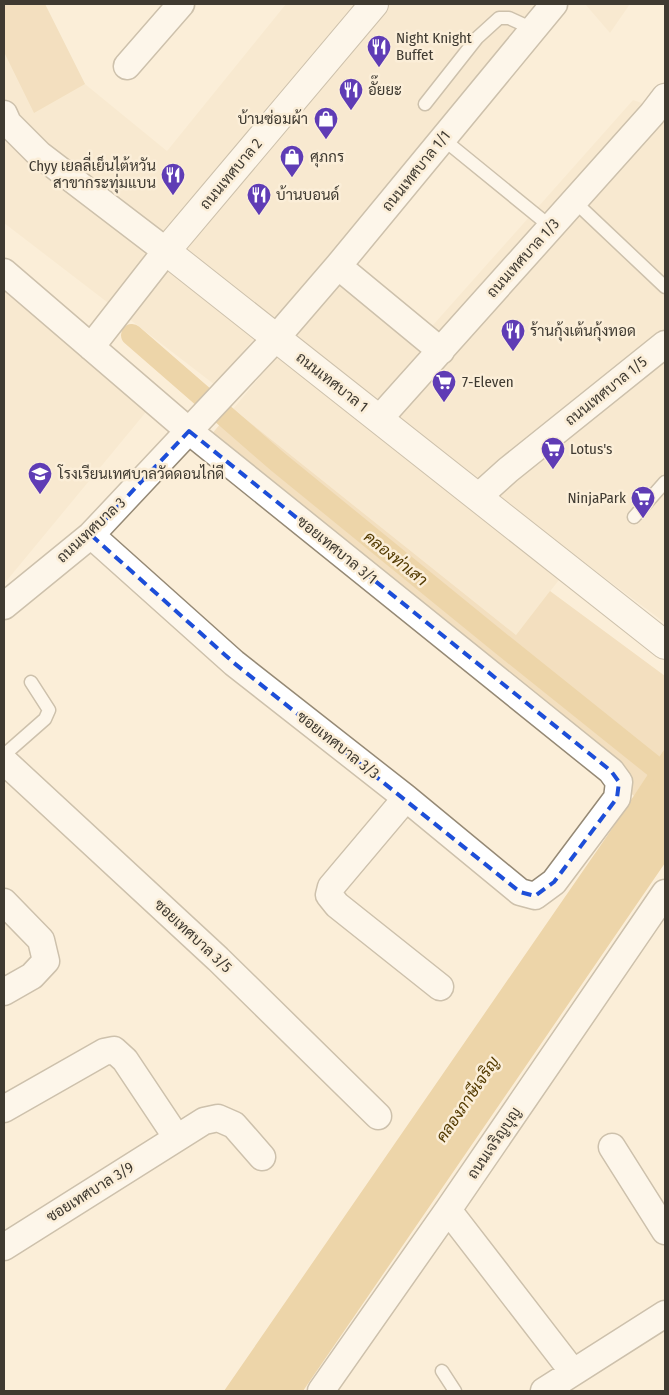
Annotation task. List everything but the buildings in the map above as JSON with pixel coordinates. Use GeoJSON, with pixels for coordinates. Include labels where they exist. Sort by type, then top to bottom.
{"type":"FeatureCollection","features":[{"type":"Feature","properties":{"kind":"street"},"geometry":{"type":"LineString","coordinates":[[127,66],[181,4]]}},
{"type":"Feature","properties":{"kind":"street","name":"ถนนเทศบาล 2"},"geometry":{"type":"LineString","coordinates":[[91,347],[166,251],[374,4]]}},
{"type":"Feature","properties":{"kind":"street","name":"ถนนเทศบาล 1/1"},"geometry":{"type":"LineString","coordinates":[[276,338],[338,266],[554,4]]}},
{"type":"Feature","properties":{"kind":"street","name":"ถนนเทศบาล 1/3"},"geometry":{"type":"LineString","coordinates":[[379,419],[652,114],[665,97]]}},
{"type":"Feature","properties":{"kind":"street","name":"ถนนเทศบาล 1"},"geometry":{"type":"LineString","coordinates":[[4,114],[8,123],[39,154],[166,251],[660,640]]}},
{"type":"Feature","properties":{"kind":"street"},"geometry":{"type":"LineString","coordinates":[[338,266],[441,351]]}},
{"type":"Feature","properties":{"kind":"street","name":"ซอยเทศบาล 3/1"},"geometry":{"type":"LineString","coordinates":[[4,272],[190,430],[611,771],[618,782],[617,798],[586,840]]}},
{"type":"Feature","properties":{"kind":"street","name":"ถนนเทศบาล 3"},"geometry":{"type":"LineString","coordinates":[[4,606],[91,535],[276,338]]}},
{"type":"Feature","properties":{"kind":"street","name":"ถนนเทศบาล 1/5"},"geometry":{"type":"LineString","coordinates":[[478,497],[508,470],[665,344]]}},
{"type":"Feature","properties":{"kind":"street","name":"ซอยเทศบาล 3/3"},"geometry":{"type":"LineString","coordinates":[[91,535],[234,662],[406,798],[520,892],[535,896],[554,882],[586,840]]}},
{"type":"Feature","properties":{"kind":"street","name":"ซอยเทศบาล 3/5"},"geometry":{"type":"LineString","coordinates":[[4,761],[218,959],[378,1116]]}},
{"type":"Feature","properties":{"kind":"street"},"geometry":{"type":"LineString","coordinates":[[406,798],[331,887],[329,895],[337,906],[440,987]]}},
{"type":"Feature","properties":{"kind":"street","name":"ถนนเจริญบุญ"},"geometry":{"type":"LineString","coordinates":[[322,1391],[665,893]]}},
{"type":"Feature","properties":{"kind":"street"},"geometry":{"type":"LineString","coordinates":[[4,902],[41,940],[46,961],[32,976],[4,992]]}},
{"type":"Feature","properties":{"kind":"street"},"geometry":{"type":"LineString","coordinates":[[4,1110],[104,1052],[114,1050],[125,1060],[177,1138]]}},
{"type":"Feature","properties":{"kind":"street","name":"ซอยเทศบาล 3/9"},"geometry":{"type":"LineString","coordinates":[[4,1247],[204,1121],[218,1118],[234,1125],[262,1157]]}},
{"type":"Feature","properties":{"kind":"street"},"geometry":{"type":"LineString","coordinates":[[612,1147],[665,1231]]}},
{"type":"Feature","properties":{"kind":"street"},"geometry":{"type":"LineString","coordinates":[[448,1210],[573,1372]]}},
{"type":"Feature","properties":{"kind":"street"},"geometry":{"type":"LineString","coordinates":[[544,1391],[665,1314]]}},
{"type":"Feature","properties":{"kind":"lane"},"geometry":{"type":"LineString","coordinates":[[425,104],[478,38],[499,18],[509,18],[533,30]]}},
{"type":"Feature","properties":{"kind":"lane"},"geometry":{"type":"LineString","coordinates":[[443,139],[551,227]]}},
{"type":"Feature","properties":{"kind":"lane"},"geometry":{"type":"LineString","coordinates":[[574,201],[665,287]]}},
{"type":"Feature","properties":{"kind":"lane"},"geometry":{"type":"LineString","coordinates":[[634,517],[665,482]]}},
{"type":"Feature","properties":{"kind":"lane"},"geometry":{"type":"LineString","coordinates":[[4,755],[45,719],[49,710],[30,682]]}},
{"type":"Feature","properties":{"kind":"lane"},"geometry":{"type":"LineString","coordinates":[[442,1371],[455,1391]]}},
{"type":"Feature","properties":{"kind":"highlighted area"},"geometry":{"type":"Polygon","coordinates":[[[189,431],[611,771],[619,782],[617,798],[554,882],[535,896],[520,892],[234,663],[91,535],[189,431]]]}},
{"type":"Feature","properties":{"kind":"shaded area"},"geometry":{"type":"Polygon","coordinates":[[[4,4],[45,4],[85,84],[167,151],[286,4],[546,4],[337,255],[425,334],[633,100],[648,105],[665,124],[665,623],[577,557],[516,635],[233,409],[294,336],[273,321],[251,342],[215,385],[4,223],[4,4]]]}},
{"type":"Feature","properties":{"kind":"shaded area"},"geometry":{"type":"Polygon","coordinates":[[[4,4],[45,4],[85,84],[34,113],[4,52],[4,4]]]}},
{"type":"Feature","properties":{"kind":"shaded area"},"geometry":{"type":"Polygon","coordinates":[[[585,4],[630,4],[610,33],[585,4]]]}},
{"type":"Feature","properties":{"kind":"shaded area","name":"โรงเรียนเทศบาลวัดดอนไก่ดี"},"geometry":{"type":"Polygon","coordinates":[[[4,289],[151,406],[4,584],[4,289]]]}},
{"type":"Feature","properties":{"kind":"shaded area"},"geometry":{"type":"Polygon","coordinates":[[[233,409],[516,635],[550,591],[665,676],[665,748],[634,796],[210,436],[233,409]]]}},
{"type":"Feature","properties":{"kind":"water","name":"คลองภาษีเจริญ"},"geometry":{"type":"Polygon","coordinates":[[[665,748],[665,863],[303,1391],[224,1391],[616,823],[665,748]]]}},
{"type":"Feature","properties":{"kind":"waterway","name":"คลองท่าเสา"},"geometry":{"type":"LineString","coordinates":[[132,335],[278,462],[665,775]]}},
{"type":"Feature","properties":{"kind":"place","name":"Night Knight Buffet"},"geometry":{"type":"Point","coordinates":[379,68]}},
{"type":"Feature","properties":{"kind":"place","name":"อั๊ยยะ"},"geometry":{"type":"Point","coordinates":[351,111]}},
{"type":"Feature","properties":{"kind":"place","name":"บ้านซ่อมผ้า"},"geometry":{"type":"Point","coordinates":[326,140]}},
{"type":"Feature","properties":{"kind":"place","name":"ศุภกร"},"geometry":{"type":"Point","coordinates":[292,178]}},
{"type":"Feature","properties":{"kind":"place","name":"Chyy เยลลี่เย็นไต้หวัน สาขากระทุ่มแบน"},"geometry":{"type":"Point","coordinates":[173,196]}},
{"type":"Feature","properties":{"kind":"place","name":"บ้านบอนด์"},"geometry":{"type":"Point","coordinates":[259,216]}},
{"type":"Feature","properties":{"kind":"place","name":"ร้านกุ้งเต้นกุ้งทอด"},"geometry":{"type":"Point","coordinates":[513,352]}},
{"type":"Feature","properties":{"kind":"place","name":"7-Eleven"},"geometry":{"type":"Point","coordinates":[444,403]}},
{"type":"Feature","properties":{"kind":"place","name":"Lotus's"},"geometry":{"type":"Point","coordinates":[553,470]}},
{"type":"Feature","properties":{"kind":"place","name":"โรงเรียนเทศบาลวัดดอนไก่ดี"},"geometry":{"type":"Point","coordinates":[40,495]}},
{"type":"Feature","properties":{"kind":"place","name":"NinjaPark"},"geometry":{"type":"Point","coordinates":[643,519]}}]}
